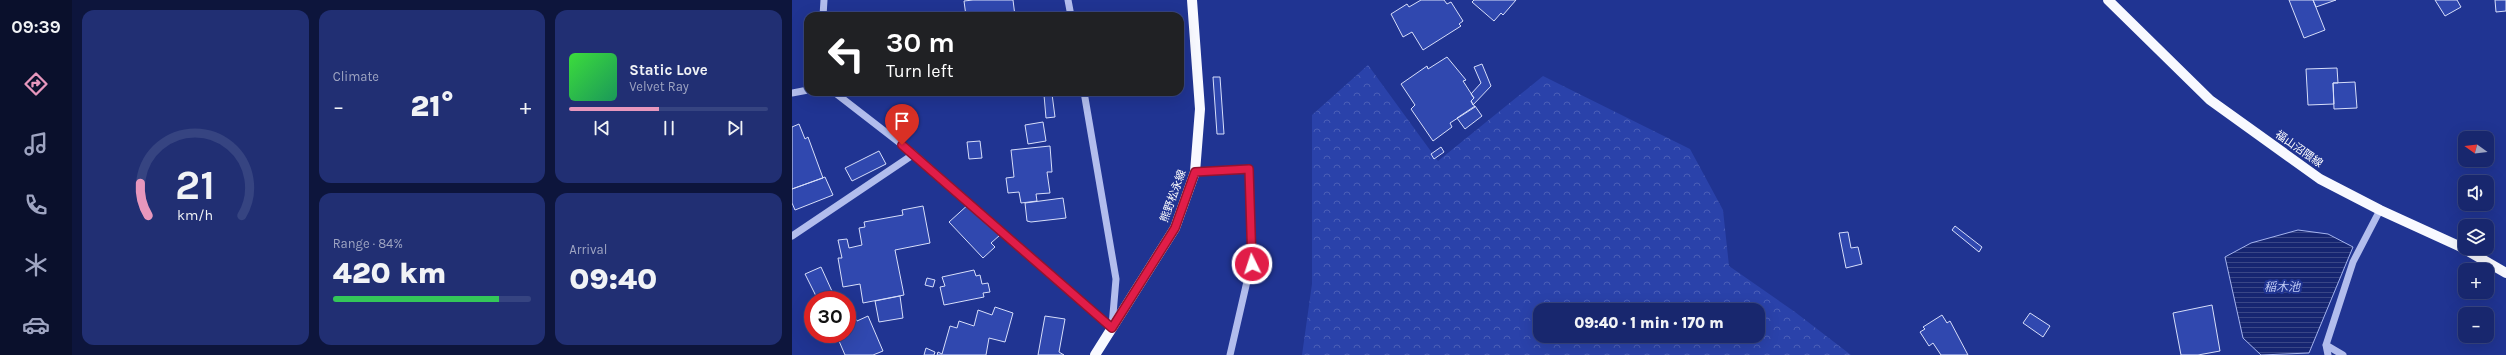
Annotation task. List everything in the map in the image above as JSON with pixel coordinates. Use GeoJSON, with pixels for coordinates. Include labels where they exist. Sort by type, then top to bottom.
{"type":"FeatureCollection","features":[{"type":"Feature","properties":{"kind":"main road","name":"熊野松永線"},"geometry":{"type":"LineString","coordinates":[[1095,355],[1175,228],[1195,172],[1200,109],[1192,0]]}},
{"type":"Feature","properties":{"kind":"main road","name":"福山沼隈線"},"geometry":{"type":"LineString","coordinates":[[2108,0],[2210,100],[2320,179],[2380,210],[2461,247],[2506,273]]}},
{"type":"Feature","properties":{"kind":"street"},"geometry":{"type":"LineString","coordinates":[[823,12],[824,0]]}},
{"type":"Feature","properties":{"kind":"street"},"geometry":{"type":"LineString","coordinates":[[1068,0],[1070,12]]}},
{"type":"Feature","properties":{"kind":"street"},"geometry":{"type":"LineString","coordinates":[[792,93],[804,91]]}},
{"type":"Feature","properties":{"kind":"street"},"geometry":{"type":"LineString","coordinates":[[839,96],[914,154],[1112,328]]}},
{"type":"Feature","properties":{"kind":"street"},"geometry":{"type":"LineString","coordinates":[[1085,96],[1116,278],[1112,328]]}},
{"type":"Feature","properties":{"kind":"street"},"geometry":{"type":"LineString","coordinates":[[792,236],[914,154]]}},
{"type":"Feature","properties":{"kind":"street"},"geometry":{"type":"LineString","coordinates":[[1195,172],[1249,169],[1252,264],[1230,355]]}},
{"type":"Feature","properties":{"kind":"street"},"geometry":{"type":"LineString","coordinates":[[2328,355],[2326,345],[2353,262],[2380,210]]}},
{"type":"Feature","properties":{"kind":"street"},"geometry":{"type":"LineString","coordinates":[[2326,345],[2343,355]]}},
{"type":"Feature","properties":{"kind":"green space"},"geometry":{"type":"Polygon","coordinates":[[[1368,65],[1438,161],[1543,76],[1690,149],[1723,210],[1729,266],[1795,312],[1851,355],[1302,355],[1312,284],[1312,115],[1368,65]]]}},
{"type":"Feature","properties":{"kind":"water","name":"稲木池"},"geometry":{"type":"Polygon","coordinates":[[[2298,230],[2328,234],[2353,247],[2309,353],[2261,355],[2243,338],[2225,257],[2251,243],[2298,230]]]}},
{"type":"Feature","properties":{"kind":"building"},"geometry":{"type":"Polygon","coordinates":[[[1013,0],[1014,12],[965,12],[964,1],[1013,0]]]}},
{"type":"Feature","properties":{"kind":"building"},"geometry":{"type":"Polygon","coordinates":[[[1421,0],[1444,0],[1447,4],[1451,2],[1463,21],[1459,24],[1461,26],[1423,50],[1412,32],[1403,37],[1391,14],[1407,4],[1409,7],[1421,0]]]}},
{"type":"Feature","properties":{"kind":"building"},"geometry":{"type":"Polygon","coordinates":[[[1474,0],[1516,0],[1503,15],[1501,13],[1494,21],[1472,2],[1474,0]]]}},
{"type":"Feature","properties":{"kind":"building"},"geometry":{"type":"Polygon","coordinates":[[[2289,0],[2313,0],[2325,30],[2304,38],[2289,0]]]}},
{"type":"Feature","properties":{"kind":"building"},"geometry":{"type":"Polygon","coordinates":[[[2313,0],[2336,0],[2316,7],[2313,0]]]}},
{"type":"Feature","properties":{"kind":"building"},"geometry":{"type":"Polygon","coordinates":[[[2435,0],[2457,0],[2461,7],[2445,16],[2435,0]]]}},
{"type":"Feature","properties":{"kind":"building"},"geometry":{"type":"Polygon","coordinates":[[[2495,0],[2506,0],[2506,11],[2496,12],[2495,0]]]}},
{"type":"Feature","properties":{"kind":"building"},"geometry":{"type":"Polygon","coordinates":[[[1447,57],[1466,80],[1463,81],[1474,98],[1471,101],[1475,107],[1450,123],[1452,127],[1433,141],[1411,109],[1415,105],[1401,84],[1427,66],[1428,69],[1447,57]]]}},
{"type":"Feature","properties":{"kind":"building"},"geometry":{"type":"Polygon","coordinates":[[[1482,64],[1491,86],[1473,105],[1471,101],[1474,98],[1471,94],[1481,83],[1474,67],[1482,64]]]}},
{"type":"Feature","properties":{"kind":"building"},"geometry":{"type":"Polygon","coordinates":[[[2337,68],[2338,83],[2333,83],[2334,104],[2308,105],[2306,69],[2337,68]]]}},
{"type":"Feature","properties":{"kind":"building"},"geometry":{"type":"Polygon","coordinates":[[[1213,77],[1220,77],[1224,134],[1217,134],[1213,77]]]}},
{"type":"Feature","properties":{"kind":"building"},"geometry":{"type":"Polygon","coordinates":[[[2355,82],[2357,108],[2334,109],[2333,83],[2355,82]]]}},
{"type":"Feature","properties":{"kind":"building"},"geometry":{"type":"Polygon","coordinates":[[[1044,96],[1052,96],[1055,117],[1046,118],[1044,96]]]}},
{"type":"Feature","properties":{"kind":"building"},"geometry":{"type":"Polygon","coordinates":[[[1475,106],[1482,116],[1465,129],[1457,118],[1475,106]]]}},
{"type":"Feature","properties":{"kind":"building"},"geometry":{"type":"Polygon","coordinates":[[[1043,122],[1046,141],[1028,144],[1025,125],[1043,122]]]}},
{"type":"Feature","properties":{"kind":"building"},"geometry":{"type":"Polygon","coordinates":[[[799,124],[805,139],[808,137],[823,178],[792,189],[792,127],[799,124]]]}},
{"type":"Feature","properties":{"kind":"building"},"geometry":{"type":"Polygon","coordinates":[[[980,141],[982,158],[969,159],[967,142],[980,141]]]}},
{"type":"Feature","properties":{"kind":"building"},"geometry":{"type":"Polygon","coordinates":[[[1050,146],[1052,172],[1047,172],[1050,193],[1036,194],[1037,201],[1021,203],[1019,192],[1008,193],[1006,178],[1014,177],[1011,150],[1050,146]]]}},
{"type":"Feature","properties":{"kind":"building"},"geometry":{"type":"Polygon","coordinates":[[[1441,147],[1444,152],[1434,159],[1431,154],[1441,147]]]}},
{"type":"Feature","properties":{"kind":"building"},"geometry":{"type":"Polygon","coordinates":[[[879,151],[886,164],[852,181],[845,168],[879,151]]]}},
{"type":"Feature","properties":{"kind":"building"},"geometry":{"type":"Polygon","coordinates":[[[825,177],[833,195],[795,210],[792,203],[792,189],[825,177]]]}},
{"type":"Feature","properties":{"kind":"building"},"geometry":{"type":"Polygon","coordinates":[[[1063,198],[1066,218],[1031,222],[1027,221],[1025,203],[1063,198]]]}},
{"type":"Feature","properties":{"kind":"building"},"geometry":{"type":"Polygon","coordinates":[[[970,203],[1000,235],[991,243],[995,247],[983,258],[949,222],[970,203]]]}},
{"type":"Feature","properties":{"kind":"building"},"geometry":{"type":"Polygon","coordinates":[[[923,206],[930,243],[895,250],[904,295],[863,303],[860,284],[843,287],[838,258],[842,258],[838,240],[847,239],[849,248],[862,245],[859,228],[865,227],[864,222],[903,215],[902,210],[923,206]]]}},
{"type":"Feature","properties":{"kind":"building"},"geometry":{"type":"Polygon","coordinates":[[[1955,226],[1982,247],[1979,252],[1952,230],[1955,226]]]}},
{"type":"Feature","properties":{"kind":"building"},"geometry":{"type":"Polygon","coordinates":[[[1848,232],[1851,248],[1858,247],[1862,264],[1846,268],[1839,233],[1848,232]]]}},
{"type":"Feature","properties":{"kind":"building"},"geometry":{"type":"Polygon","coordinates":[[[821,267],[832,291],[814,291],[805,274],[821,267]]]}},
{"type":"Feature","properties":{"kind":"building"},"geometry":{"type":"Polygon","coordinates":[[[974,270],[976,276],[980,275],[982,284],[988,283],[990,292],[983,293],[984,297],[944,305],[940,287],[945,286],[942,277],[974,270]]]}},
{"type":"Feature","properties":{"kind":"building"},"geometry":{"type":"Polygon","coordinates":[[[927,278],[935,280],[933,287],[925,285],[927,278]]]}},
{"type":"Feature","properties":{"kind":"building"},"geometry":{"type":"Polygon","coordinates":[[[900,296],[903,318],[879,322],[875,301],[900,296]]]}},
{"type":"Feature","properties":{"kind":"building"},"geometry":{"type":"Polygon","coordinates":[[[2212,305],[2220,351],[2198,355],[2181,355],[2173,313],[2212,305]]]}},
{"type":"Feature","properties":{"kind":"building"},"geometry":{"type":"Polygon","coordinates":[[[995,307],[1013,313],[1005,342],[989,338],[986,355],[937,355],[938,352],[942,354],[950,326],[957,328],[959,321],[974,326],[978,310],[992,315],[995,307]]]}},
{"type":"Feature","properties":{"kind":"building"},"geometry":{"type":"Polygon","coordinates":[[[2030,313],[2050,326],[2043,337],[2023,323],[2030,313]]]}},
{"type":"Feature","properties":{"kind":"building"},"geometry":{"type":"Polygon","coordinates":[[[1942,315],[1947,323],[1950,321],[1968,355],[1941,355],[1933,343],[1929,346],[1920,332],[1925,329],[1923,327],[1942,315]]]}},
{"type":"Feature","properties":{"kind":"building"},"geometry":{"type":"Polygon","coordinates":[[[868,316],[883,351],[873,355],[845,355],[840,343],[856,343],[856,319],[857,321],[868,316]]]}},
{"type":"Feature","properties":{"kind":"building"},"geometry":{"type":"Polygon","coordinates":[[[1045,316],[1065,319],[1059,352],[1064,355],[1038,355],[1045,316]]]}},
{"type":"Feature","properties":{"kind":"building"},"geometry":{"type":"Polygon","coordinates":[[[926,348],[935,352],[934,355],[924,355],[926,348]]]}},
{"type":"Feature","properties":{"kind":"route"},"geometry":{"type":"LineString","coordinates":[[902,145],[1112,328],[1175,228],[1195,172],[1249,169],[1249,227],[1252,264]]}}]}
